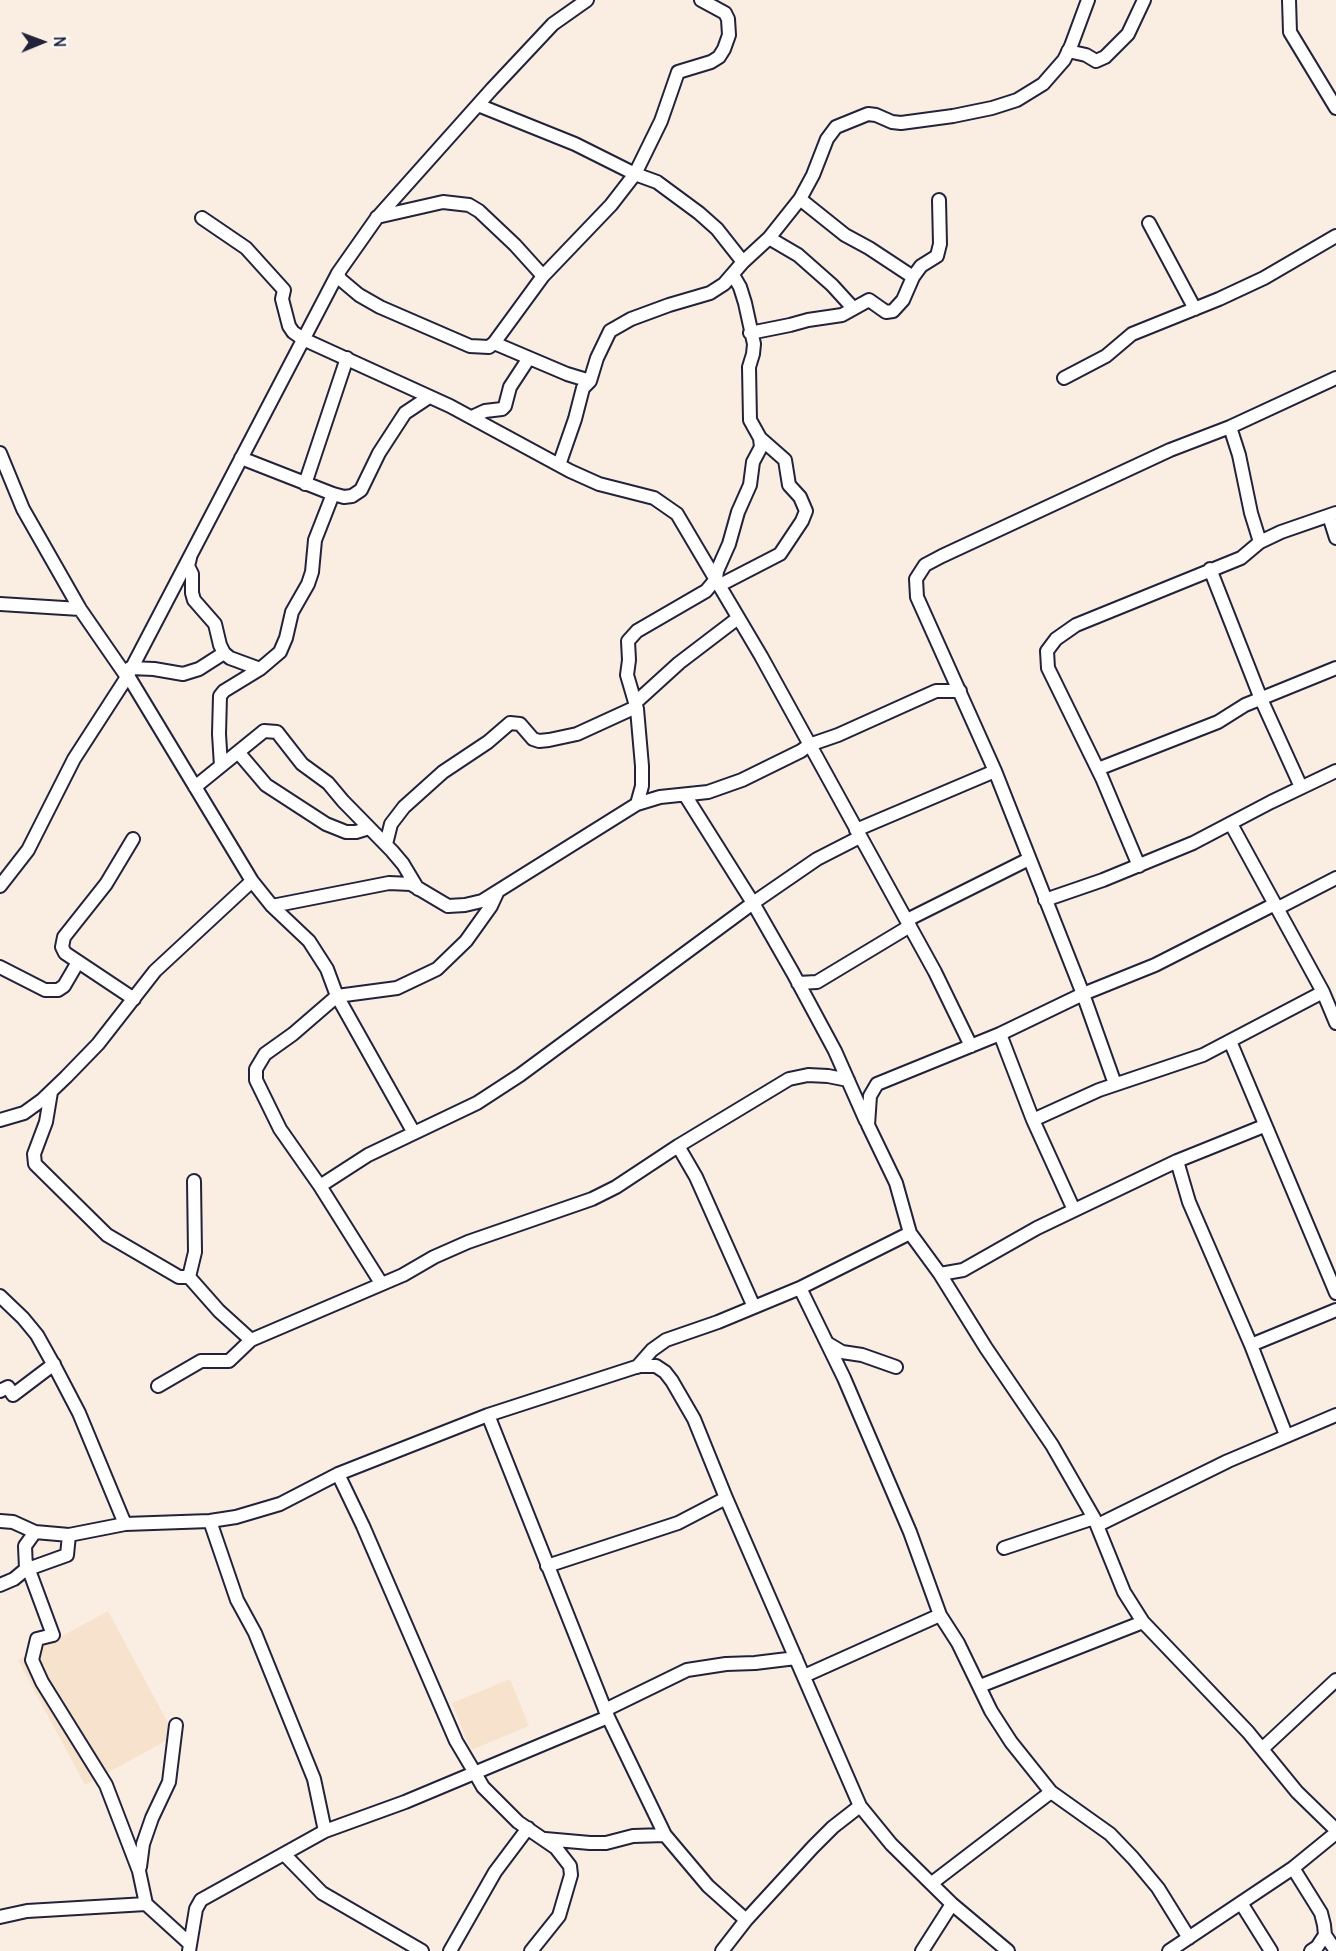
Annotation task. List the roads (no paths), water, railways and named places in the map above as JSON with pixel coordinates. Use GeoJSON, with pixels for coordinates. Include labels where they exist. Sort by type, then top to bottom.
{"type":"FeatureCollection","features":[{"type":"Feature","properties":{"kind":"street"},"geometry":{"type":"LineString","coordinates":[[0,886],[28,849],[74,759],[128,673],[338,273],[377,217],[478,105],[553,24],[587,0]]}},
{"type":"Feature","properties":{"kind":"street"},"geometry":{"type":"LineString","coordinates":[[338,273],[340,279],[359,296],[380,308],[470,346],[489,347],[543,276],[611,205],[635,174],[661,121],[678,72],[711,62],[719,57],[724,49],[729,35],[728,19],[725,13],[701,0]]}},
{"type":"Feature","properties":{"kind":"street"},"geometry":{"type":"LineString","coordinates":[[559,465],[583,388],[590,381],[605,338],[615,327],[669,305],[710,293],[733,275],[743,262],[769,238],[800,199],[827,139],[836,127],[868,114],[876,114],[892,122],[901,123],[952,116],[1006,105],[1017,100],[1043,84],[1055,72],[1068,51],[1088,0]]}},
{"type":"Feature","properties":{"kind":"street"},"geometry":{"type":"LineString","coordinates":[[1068,51],[1100,61],[1128,34],[1144,0]]}},
{"type":"Feature","properties":{"kind":"street"},"geometry":{"type":"LineString","coordinates":[[1289,0],[1290,32],[1336,108]]}},
{"type":"Feature","properties":{"kind":"street"},"geometry":{"type":"LineString","coordinates":[[478,105],[575,144],[635,174],[657,182],[699,213],[728,241],[743,262]]}},
{"type":"Feature","properties":{"kind":"street"},"geometry":{"type":"LineString","coordinates":[[800,199],[845,235],[913,277]]}},
{"type":"Feature","properties":{"kind":"street"},"geometry":{"type":"LineString","coordinates":[[750,333],[843,315],[869,300],[886,312],[893,311],[903,300],[913,277],[921,266],[937,256],[939,200]]}},
{"type":"Feature","properties":{"kind":"street"},"geometry":{"type":"LineString","coordinates":[[377,217],[443,202],[469,205],[479,211],[515,244],[543,276]]}},
{"type":"Feature","properties":{"kind":"street"},"geometry":{"type":"LineString","coordinates":[[202,218],[246,248],[284,290],[282,299],[289,326],[292,332],[303,339],[472,417],[598,484],[654,498],[677,514],[718,582],[908,923],[971,1046]]}},
{"type":"Feature","properties":{"kind":"street"},"geometry":{"type":"LineString","coordinates":[[1149,223],[1195,309]]}},
{"type":"Feature","properties":{"kind":"street"},"geometry":{"type":"LineString","coordinates":[[1064,378],[1106,356],[1132,334],[1264,278],[1336,236]]}},
{"type":"Feature","properties":{"kind":"street"},"geometry":{"type":"LineString","coordinates":[[769,238],[798,255],[832,285],[853,308]]}},
{"type":"Feature","properties":{"kind":"street"},"geometry":{"type":"LineString","coordinates":[[637,804],[642,786],[642,766],[636,705],[627,675],[630,637],[718,582],[780,554],[805,515],[804,504],[789,485],[784,460],[760,438],[750,420],[749,367],[754,350],[742,295],[733,275]]}},
{"type":"Feature","properties":{"kind":"street"},"geometry":{"type":"LineString","coordinates":[[494,343],[590,381]]}},
{"type":"Feature","properties":{"kind":"street"},"geometry":{"type":"LineString","coordinates":[[305,484],[347,358]]}},
{"type":"Feature","properties":{"kind":"street"},"geometry":{"type":"LineString","coordinates":[[472,417],[485,411],[497,411],[505,406],[510,387],[529,358]]}},
{"type":"Feature","properties":{"kind":"street"},"geometry":{"type":"LineString","coordinates":[[1115,1084],[1083,994],[995,771],[917,597],[916,579],[925,565],[1170,450],[1230,427],[1336,378]]}},
{"type":"Feature","properties":{"kind":"street"},"geometry":{"type":"LineString","coordinates":[[241,458],[333,494],[344,497],[352,496],[361,490],[379,453],[405,413],[429,397]]}},
{"type":"Feature","properties":{"kind":"street"},"geometry":{"type":"LineString","coordinates":[[1230,427],[1260,542]]}},
{"type":"Feature","properties":{"kind":"street"},"geometry":{"type":"LineString","coordinates":[[718,582],[717,571],[750,485],[753,462],[761,447],[760,438]]}},
{"type":"Feature","properties":{"kind":"street"},"geometry":{"type":"LineString","coordinates":[[0,453],[23,509],[80,609],[128,673],[252,880],[272,906],[309,941],[327,969],[337,996],[414,1133]]}},
{"type":"Feature","properties":{"kind":"street"},"geometry":{"type":"LineString","coordinates":[[221,766],[220,696],[224,691],[260,669],[280,652],[292,612],[309,584],[315,540],[333,494]]}},
{"type":"Feature","properties":{"kind":"street"},"geometry":{"type":"LineString","coordinates":[[1139,866],[1098,769],[1048,668],[1047,651],[1056,639],[1076,625],[1241,558],[1260,542],[1310,521],[1333,515],[1336,538]]}},
{"type":"Feature","properties":{"kind":"street"},"geometry":{"type":"LineString","coordinates":[[190,556],[188,566],[192,574],[194,600],[215,624],[224,653],[260,669]]}},
{"type":"Feature","properties":{"kind":"street"},"geometry":{"type":"LineString","coordinates":[[1210,569],[1261,699],[1301,788]]}},
{"type":"Feature","properties":{"kind":"street"},"geometry":{"type":"LineString","coordinates":[[0,604],[80,609]]}},
{"type":"Feature","properties":{"kind":"street"},"geometry":{"type":"LineString","coordinates":[[386,844],[392,824],[404,807],[443,772],[488,742],[510,723],[520,724],[533,739],[539,741],[549,741],[577,734],[636,705],[679,663],[738,618]]}},
{"type":"Feature","properties":{"kind":"street"},"geometry":{"type":"LineString","coordinates":[[128,673],[154,669],[183,674],[199,669],[224,653]]}},
{"type":"Feature","properties":{"kind":"street"},"geometry":{"type":"LineString","coordinates":[[1098,769],[1218,722],[1245,705],[1336,668]]}},
{"type":"Feature","properties":{"kind":"street"},"geometry":{"type":"LineString","coordinates":[[272,906],[389,883],[404,883],[448,906],[482,901],[637,804],[660,797],[708,792],[742,780],[801,752],[809,745],[936,692],[960,691]]}},
{"type":"Feature","properties":{"kind":"street"},"geometry":{"type":"LineString","coordinates":[[195,787],[264,731],[277,732],[302,764],[328,783],[386,844],[403,864],[419,889]]}},
{"type":"Feature","properties":{"kind":"street"},"geometry":{"type":"LineString","coordinates":[[238,752],[266,785],[326,824],[346,832],[369,828]]}},
{"type":"Feature","properties":{"kind":"street"},"geometry":{"type":"LineString","coordinates":[[320,1186],[368,1155],[477,1103],[520,1075],[753,903],[858,833],[995,771]]}},
{"type":"Feature","properties":{"kind":"street"},"geometry":{"type":"LineString","coordinates":[[1045,900],[1139,866],[1231,824],[1336,771]]}},
{"type":"Feature","properties":{"kind":"street"},"geometry":{"type":"LineString","coordinates":[[685,795],[753,903],[836,1050],[896,1183],[910,1233],[940,1274],[986,1348],[1052,1445],[1096,1521],[1124,1592],[1143,1622],[1240,1723],[1297,1792],[1336,1832],[1293,1868],[1169,1951]]}},
{"type":"Feature","properties":{"kind":"street"},"geometry":{"type":"LineString","coordinates":[[1231,824],[1323,992],[1336,1023]]}},
{"type":"Feature","properties":{"kind":"street"},"geometry":{"type":"LineString","coordinates":[[133,839],[106,884],[64,937],[62,947],[65,953],[134,999]]}},
{"type":"Feature","properties":{"kind":"street"},"geometry":{"type":"LineString","coordinates":[[798,983],[817,982],[908,923],[1029,859]]}},
{"type":"Feature","properties":{"kind":"street"},"geometry":{"type":"LineString","coordinates":[[868,1125],[870,1096],[877,1084],[1000,1034],[1083,994],[1155,965],[1336,878]]}},
{"type":"Feature","properties":{"kind":"street"},"geometry":{"type":"LineString","coordinates":[[0,1120],[24,1113],[51,1092],[98,1044],[155,971],[252,880]]}},
{"type":"Feature","properties":{"kind":"street"},"geometry":{"type":"LineString","coordinates":[[381,1282],[320,1186],[280,1129],[256,1080],[256,1069],[265,1054],[293,1034],[337,996],[397,988],[437,969],[466,941],[491,906],[497,893]]}},
{"type":"Feature","properties":{"kind":"street"},"geometry":{"type":"LineString","coordinates":[[0,967],[45,990],[58,990],[64,986],[78,962]]}},
{"type":"Feature","properties":{"kind":"street"},"geometry":{"type":"LineString","coordinates":[[1033,1120],[1115,1084],[1176,1065],[1230,1041],[1323,992]]}},
{"type":"Feature","properties":{"kind":"street"},"geometry":{"type":"LineString","coordinates":[[1000,1034],[1033,1120],[1074,1210]]}},
{"type":"Feature","properties":{"kind":"street"},"geometry":{"type":"LineString","coordinates":[[1230,1041],[1336,1293]]}},
{"type":"Feature","properties":{"kind":"street"},"geometry":{"type":"LineString","coordinates":[[158,1386],[201,1361],[229,1361],[250,1340],[381,1282],[403,1275],[434,1257],[468,1242],[592,1199],[616,1187],[678,1146],[789,1079],[808,1075],[848,1080]]}},
{"type":"Feature","properties":{"kind":"street"},"geometry":{"type":"LineString","coordinates":[[51,1092],[46,1122],[34,1154],[35,1164],[107,1234],[179,1277],[189,1278],[250,1340]]}},
{"type":"Feature","properties":{"kind":"street"},"geometry":{"type":"LineString","coordinates":[[940,1274],[963,1270],[1037,1228],[1176,1161],[1264,1126]]}},
{"type":"Feature","properties":{"kind":"street"},"geometry":{"type":"LineString","coordinates":[[678,1146],[696,1177],[754,1307]]}},
{"type":"Feature","properties":{"kind":"street"},"geometry":{"type":"LineString","coordinates":[[1176,1161],[1189,1202],[1251,1345],[1286,1435]]}},
{"type":"Feature","properties":{"kind":"street"},"geometry":{"type":"LineString","coordinates":[[189,1278],[195,1243],[194,1181]]}},
{"type":"Feature","properties":{"kind":"street"},"geometry":{"type":"LineString","coordinates":[[637,1367],[652,1350],[666,1340],[800,1288],[910,1233]]}},
{"type":"Feature","properties":{"kind":"street"},"geometry":{"type":"LineString","coordinates":[[800,1288],[844,1378],[910,1532],[940,1614],[958,1643],[991,1711],[1011,1742],[1051,1792],[1110,1834],[1133,1857],[1158,1888],[1189,1938]]}},
{"type":"Feature","properties":{"kind":"street"},"geometry":{"type":"LineString","coordinates":[[0,1296],[37,1335],[54,1364],[79,1413],[124,1524]]}},
{"type":"Feature","properties":{"kind":"street"},"geometry":{"type":"LineString","coordinates":[[1251,1345],[1336,1310]]}},
{"type":"Feature","properties":{"kind":"street"},"geometry":{"type":"LineString","coordinates":[[826,1343],[842,1352],[862,1355],[896,1367]]}},
{"type":"Feature","properties":{"kind":"street"},"geometry":{"type":"LineString","coordinates":[[0,1391],[8,1387],[13,1395],[54,1364]]}},
{"type":"Feature","properties":{"kind":"street"},"geometry":{"type":"LineString","coordinates":[[0,1521],[13,1522],[35,1532],[69,1535],[124,1524],[210,1521],[236,1517],[280,1504],[338,1474],[488,1415],[637,1367],[656,1366],[672,1381],[694,1419],[860,1806],[891,1844],[952,1904],[1008,1951]]}},
{"type":"Feature","properties":{"kind":"street"},"geometry":{"type":"LineString","coordinates":[[488,1415],[607,1714],[665,1835],[708,1886],[746,1920]]}},
{"type":"Feature","properties":{"kind":"street"},"geometry":{"type":"LineString","coordinates":[[1004,1548],[1096,1521],[1286,1435],[1336,1415]]}},
{"type":"Feature","properties":{"kind":"street"},"geometry":{"type":"LineString","coordinates":[[338,1474],[363,1526],[456,1741],[474,1773],[492,1796],[518,1822],[545,1839],[570,1866],[572,1875],[556,1921],[531,1951]]}},
{"type":"Feature","properties":{"kind":"street"},"geometry":{"type":"LineString","coordinates":[[547,1566],[678,1523],[726,1498]]}},
{"type":"Feature","properties":{"kind":"street"},"geometry":{"type":"LineString","coordinates":[[210,1521],[237,1600],[255,1633],[314,1779],[325,1831]]}},
{"type":"Feature","properties":{"kind":"street"},"geometry":{"type":"LineString","coordinates":[[35,1532],[25,1546],[27,1565],[53,1635],[37,1639],[32,1660],[42,1682],[106,1785],[139,1871],[146,1904],[190,1947]]}},
{"type":"Feature","properties":{"kind":"street"},"geometry":{"type":"LineString","coordinates":[[27,1565],[67,1555],[69,1535]]}},
{"type":"Feature","properties":{"kind":"street"},"geometry":{"type":"LineString","coordinates":[[0,1585],[14,1579],[26,1569],[27,1565]]}},
{"type":"Feature","properties":{"kind":"street"},"geometry":{"type":"LineString","coordinates":[[804,1676],[940,1614]]}},
{"type":"Feature","properties":{"kind":"street"},"geometry":{"type":"LineString","coordinates":[[980,1686],[1143,1622]]}},
{"type":"Feature","properties":{"kind":"street"},"geometry":{"type":"LineString","coordinates":[[190,1947],[196,1909],[201,1900],[325,1831],[395,1806],[607,1714],[687,1670],[796,1658]]}},
{"type":"Feature","properties":{"kind":"street"},"geometry":{"type":"LineString","coordinates":[[1262,1749],[1336,1680]]}},
{"type":"Feature","properties":{"kind":"street"},"geometry":{"type":"LineString","coordinates":[[139,1871],[143,1844],[169,1782],[177,1725]]}},
{"type":"Feature","properties":{"kind":"street"},"geometry":{"type":"LineString","coordinates":[[932,1883],[1051,1792]]}},
{"type":"Feature","properties":{"kind":"street"},"geometry":{"type":"LineString","coordinates":[[722,1951],[746,1920],[820,1840],[860,1806]]}},
{"type":"Feature","properties":{"kind":"street"},"geometry":{"type":"LineString","coordinates":[[450,1951],[495,1872],[528,1828]]}},
{"type":"Feature","properties":{"kind":"street"},"geometry":{"type":"LineString","coordinates":[[545,1839],[590,1844],[606,1843],[633,1836],[665,1835]]}},
{"type":"Feature","properties":{"kind":"street"},"geometry":{"type":"LineString","coordinates":[[284,1854],[322,1893],[422,1951]]}},
{"type":"Feature","properties":{"kind":"street"},"geometry":{"type":"LineString","coordinates":[[1293,1868],[1321,1913],[1324,1925],[1324,1935],[1317,1947],[1311,1951]]}},
{"type":"Feature","properties":{"kind":"street"},"geometry":{"type":"LineString","coordinates":[[1240,1903],[1271,1951]]}},
{"type":"Feature","properties":{"kind":"street"},"geometry":{"type":"LineString","coordinates":[[0,1917],[27,1911],[146,1904]]}},
{"type":"Feature","properties":{"kind":"street"},"geometry":{"type":"LineString","coordinates":[[922,1951],[952,1904]]}},
{"type":"Feature","properties":{"kind":"street"},"geometry":{"type":"LineString","coordinates":[[1324,1935],[1336,1951]]}}]}
